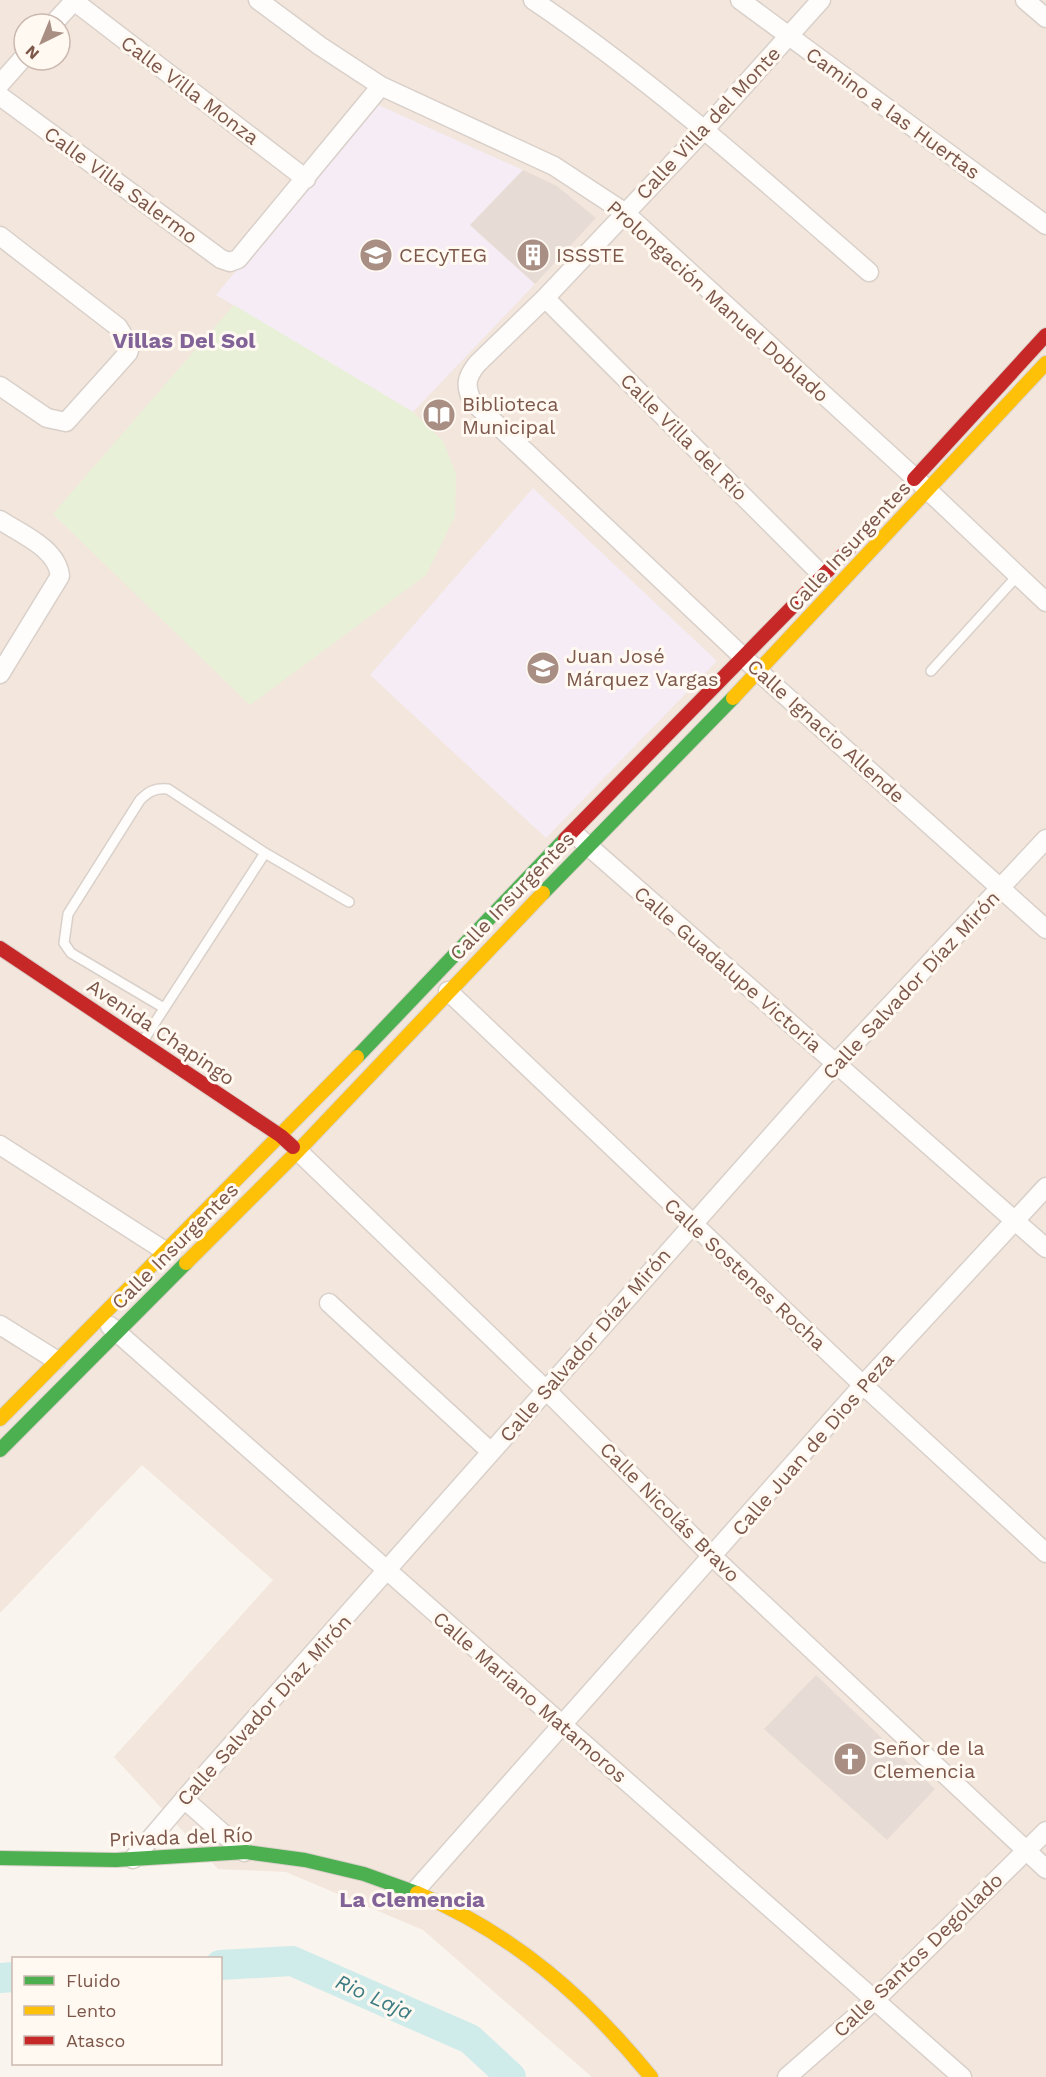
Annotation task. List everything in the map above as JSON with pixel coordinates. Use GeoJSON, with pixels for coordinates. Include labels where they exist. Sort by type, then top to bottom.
{"type":"FeatureCollection","features":[{"type":"Feature","properties":{"kind":"main road","name":"Calle Insurgentes"},"geometry":{"type":"LineString","coordinates":[[0,1450],[297,1151],[587,846],[759,672],[1046,335]]}},
{"type":"Feature","properties":{"kind":"main road","name":"Calle Insurgentes"},"geometry":{"type":"LineString","coordinates":[[917,484],[1046,363]]}},
{"type":"Feature","properties":{"kind":"main road","name":"Calle Insurgentes"},"geometry":{"type":"LineString","coordinates":[[0,1419],[56,1360],[281,1136],[572,832],[862,535]]}},
{"type":"Feature","properties":{"kind":"main road","name":"Avenida Chapingo"},"geometry":{"type":"LineString","coordinates":[[0,948],[281,1136],[297,1151]]}},
{"type":"Feature","properties":{"kind":"main road","name":"Privada del Río"},"geometry":{"type":"LineString","coordinates":[[0,1858],[133,1859],[244,1852],[314,1861],[414,1892],[483,1923],[526,1952],[609,2025],[651,2077]]}},
{"type":"Feature","properties":{"kind":"street"},"geometry":{"type":"LineString","coordinates":[[64,12],[74,0]]}},
{"type":"Feature","properties":{"kind":"street","name":"Calle Villa Monza"},"geometry":{"type":"LineString","coordinates":[[74,0],[306,178]]}},
{"type":"Feature","properties":{"kind":"street","name":"Prolongación Manuel Doblado"},"geometry":{"type":"LineString","coordinates":[[258,0],[320,46],[381,86],[554,166],[624,212],[1046,602]]}},
{"type":"Feature","properties":{"kind":"street"},"geometry":{"type":"LineString","coordinates":[[533,0],[580,31],[705,129],[869,272]]}},
{"type":"Feature","properties":{"kind":"street","name":"Camino a las Huertas"},"geometry":{"type":"LineString","coordinates":[[740,0],[1046,225]]}},
{"type":"Feature","properties":{"kind":"street","name":"Calle Villa del Monte"},"geometry":{"type":"LineString","coordinates":[[469,375],[705,129],[821,0]]}},
{"type":"Feature","properties":{"kind":"street"},"geometry":{"type":"LineString","coordinates":[[1025,0],[1046,18]]}},
{"type":"Feature","properties":{"kind":"street"},"geometry":{"type":"LineString","coordinates":[[0,84],[12,70]]}},
{"type":"Feature","properties":{"kind":"street"},"geometry":{"type":"LineString","coordinates":[[306,178],[381,86]]}},
{"type":"Feature","properties":{"kind":"street","name":"Calle Villa Salermo"},"geometry":{"type":"LineString","coordinates":[[0,96],[221,259],[230,262],[242,252],[306,178]]}},
{"type":"Feature","properties":{"kind":"street"},"geometry":{"type":"LineString","coordinates":[[0,236],[118,327],[130,347],[128,353],[74,416],[66,422],[47,418],[0,386]]}},
{"type":"Feature","properties":{"kind":"street","name":"Calle Villa del Río"},"geometry":{"type":"LineString","coordinates":[[545,298],[823,576]]}},
{"type":"Feature","properties":{"kind":"street","name":"Calle Ignacio Allende"},"geometry":{"type":"LineString","coordinates":[[469,375],[467,388],[472,401],[759,672],[1046,929]]}},
{"type":"Feature","properties":{"kind":"street"},"geometry":{"type":"LineString","coordinates":[[0,520],[52,555],[59,567],[60,576],[1,669]]}},
{"type":"Feature","properties":{"kind":"street","name":"Calle Guadalupe Victoria"},"geometry":{"type":"LineString","coordinates":[[572,832],[1046,1248]]}},
{"type":"Feature","properties":{"kind":"street","name":"Calle Salvador Díaz Mirón"},"geometry":{"type":"LineString","coordinates":[[133,1859],[836,1063],[1046,839]]}},
{"type":"Feature","properties":{"kind":"street","name":"Calle Sostenes Rocha"},"geometry":{"type":"LineString","coordinates":[[448,991],[863,1385],[1046,1553]]}},
{"type":"Feature","properties":{"kind":"street"},"geometry":{"type":"LineString","coordinates":[[0,1145],[165,1251]]}},
{"type":"Feature","properties":{"kind":"street","name":"Calle Nicolás Bravo"},"geometry":{"type":"LineString","coordinates":[[297,1151],[547,1391],[713,1557],[1046,1869]]}},
{"type":"Feature","properties":{"kind":"street","name":"Calle Juan de Dios Peza"},"geometry":{"type":"LineString","coordinates":[[414,1892],[863,1385],[1046,1187]]}},
{"type":"Feature","properties":{"kind":"street"},"geometry":{"type":"LineString","coordinates":[[329,1303],[491,1452]]}},
{"type":"Feature","properties":{"kind":"street","name":"Calle Mariano Matamoros"},"geometry":{"type":"LineString","coordinates":[[100,1316],[386,1572],[876,1999],[962,2077]]}},
{"type":"Feature","properties":{"kind":"street"},"geometry":{"type":"LineString","coordinates":[[0,1326],[56,1360]]}},
{"type":"Feature","properties":{"kind":"street"},"geometry":{"type":"LineString","coordinates":[[184,1799],[244,1852]]}},
{"type":"Feature","properties":{"kind":"street","name":"Calle Santos Degollado"},"geometry":{"type":"LineString","coordinates":[[787,2077],[876,1999],[1046,1831]]}},
{"type":"Feature","properties":{"kind":"lane"},"geometry":{"type":"LineString","coordinates":[[931,671],[1018,575]]}},
{"type":"Feature","properties":{"kind":"lane"},"geometry":{"type":"LineString","coordinates":[[164,1008],[70,953],[64,943],[68,914],[140,800],[148,792],[157,788],[168,789],[265,853],[350,902]]}},
{"type":"Feature","properties":{"kind":"lane"},"geometry":{"type":"LineString","coordinates":[[142,1043],[265,853]]}},
{"type":"Feature","properties":{"kind":"shaded area"},"geometry":{"type":"Polygon","coordinates":[[[0,0],[1046,0],[1046,2077],[592,2077],[423,1930],[286,1872],[218,1869],[114,1757],[273,1580],[142,1465],[0,1613],[0,0]]]}},
{"type":"Feature","properties":{"kind":"shaded area","name":"CECyTEG"},"geometry":{"type":"Polygon","coordinates":[[[374,103],[523,170],[470,225],[535,284],[413,412],[216,295],[374,103]]]}},
{"type":"Feature","properties":{"kind":"shaded area","name":"Juan José Márquez Vargas"},"geometry":{"type":"Polygon","coordinates":[[[533,488],[717,661],[546,838],[370,675],[533,488]]]}},
{"type":"Feature","properties":{"kind":"green space"},"geometry":{"type":"Polygon","coordinates":[[[234,305],[413,412],[443,441],[456,474],[455,516],[426,575],[250,705],[53,514],[234,305]]]}},
{"type":"Feature","properties":{"kind":"building","name":"ISSSTE"},"geometry":{"type":"Polygon","coordinates":[[[523,170],[557,186],[596,218],[535,284],[470,225],[523,170]]]}},
{"type":"Feature","properties":{"kind":"building","name":"Señor de la Clemencia"},"geometry":{"type":"Polygon","coordinates":[[[816,1675],[935,1789],[887,1840],[764,1729],[816,1675]]]}},
{"type":"Feature","properties":{"kind":"waterway","name":"Rio Laja"},"geometry":{"type":"LineString","coordinates":[[222,1965],[292,1961],[470,2039],[511,2077]]}},
{"type":"Feature","properties":{"kind":"waterway","name":"Rio Laja"},"geometry":{"type":"LineString","coordinates":[[0,1978],[12,1977]]}},
{"type":"Feature","properties":{"kind":"traffic: fast"},"geometry":{"type":"LineString","coordinates":[[543,893],[733,698]]}},
{"type":"Feature","properties":{"kind":"traffic: fast"},"geometry":{"type":"LineString","coordinates":[[357,1057],[565,839]]}},
{"type":"Feature","properties":{"kind":"traffic: fast"},"geometry":{"type":"LineString","coordinates":[[0,1450],[186,1263]]}},
{"type":"Feature","properties":{"kind":"traffic: fast"},"geometry":{"type":"LineString","coordinates":[[0,1858],[116,1860],[246,1852],[305,1860],[364,1874],[417,1893]]}},
{"type":"Feature","properties":{"kind":"traffic: slow"},"geometry":{"type":"LineString","coordinates":[[733,698],[1046,363]]}},
{"type":"Feature","properties":{"kind":"traffic: slow"},"geometry":{"type":"LineString","coordinates":[[186,1263],[298,1151],[543,893]]}},
{"type":"Feature","properties":{"kind":"traffic: slow"},"geometry":{"type":"LineString","coordinates":[[0,1419],[357,1057]]}},
{"type":"Feature","properties":{"kind":"traffic: slow"},"geometry":{"type":"LineString","coordinates":[[417,1893],[485,1928],[546,1970],[601,2020],[651,2077]]}},
{"type":"Feature","properties":{"kind":"traffic: jam"},"geometry":{"type":"LineString","coordinates":[[914,479],[1046,335]]}},
{"type":"Feature","properties":{"kind":"traffic: jam"},"geometry":{"type":"LineString","coordinates":[[565,839],[849,549]]}},
{"type":"Feature","properties":{"kind":"traffic: jam"},"geometry":{"type":"LineString","coordinates":[[0,948],[281,1136],[293,1147]]}},
{"type":"Feature","properties":{"kind":"place","name":"CECyTEG"},"geometry":{"type":"Point","coordinates":[376,255]}},
{"type":"Feature","properties":{"kind":"place","name":"ISSSTE"},"geometry":{"type":"Point","coordinates":[533,255]}},
{"type":"Feature","properties":{"kind":"place","name":"Biblioteca Municipal"},"geometry":{"type":"Point","coordinates":[439,415]}},
{"type":"Feature","properties":{"kind":"place","name":"Juan José Márquez Vargas"},"geometry":{"type":"Point","coordinates":[543,668]}},
{"type":"Feature","properties":{"kind":"place","name":"Señor de la Clemencia"},"geometry":{"type":"Point","coordinates":[850,1759]}},
{"type":"Feature","properties":{"kind":"district","name":"Villas Del Sol"},"geometry":{"type":"Point","coordinates":[184,340]}},
{"type":"Feature","properties":{"kind":"district","name":"La Clemencia"},"geometry":{"type":"Point","coordinates":[412,1899]}}]}
